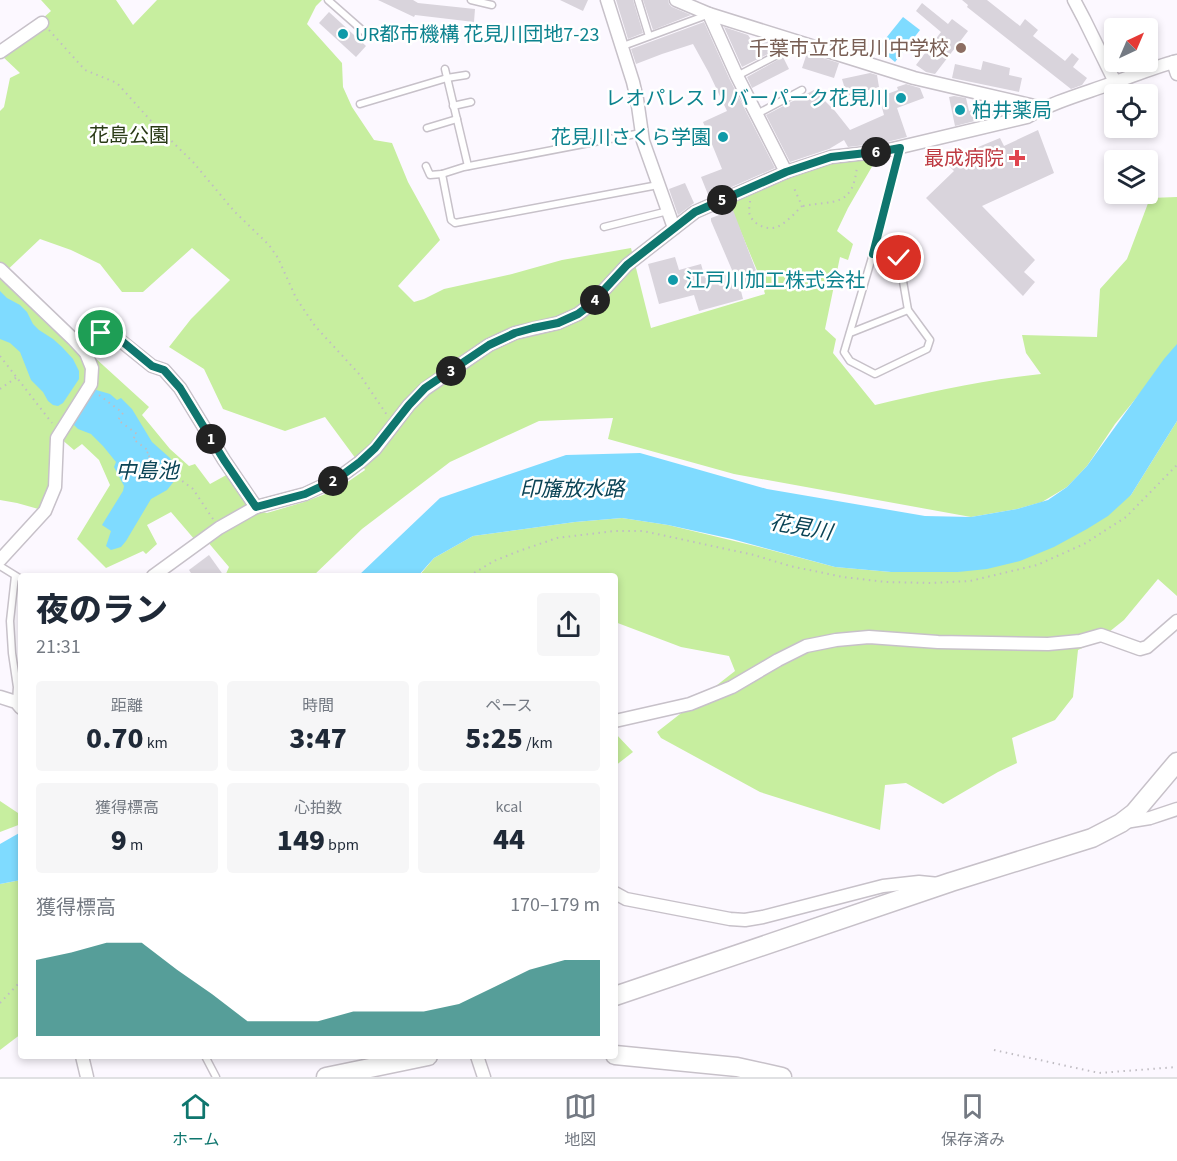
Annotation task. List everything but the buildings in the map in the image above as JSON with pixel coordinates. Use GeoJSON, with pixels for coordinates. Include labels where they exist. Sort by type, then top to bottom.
{"type":"FeatureCollection","features":[{"type":"Feature","properties":{"kind":"street"},"geometry":{"type":"LineString","coordinates":[[608,0],[637,99],[643,141],[674,228]]}},
{"type":"Feature","properties":{"kind":"street"},"geometry":{"type":"LineString","coordinates":[[676,0],[709,14],[914,78],[1043,108]]}},
{"type":"Feature","properties":{"kind":"street"},"geometry":{"type":"LineString","coordinates":[[1074,0],[1115,82]]}},
{"type":"Feature","properties":{"kind":"street"},"geometry":{"type":"LineString","coordinates":[[709,14],[737,76],[786,172]]}},
{"type":"Feature","properties":{"kind":"street"},"geometry":{"type":"LineString","coordinates":[[0,52],[42,23]]}},
{"type":"Feature","properties":{"kind":"street"},"geometry":{"type":"LineString","coordinates":[[157,573],[219,528],[256,507],[305,494],[337,479],[367,456],[425,388],[489,345],[515,333],[558,323],[578,314],[590,305],[627,265],[695,212],[786,172],[831,157],[900,148],[1027,117],[1043,108],[1155,66],[1175,61],[1177,74]]}},
{"type":"Feature","properties":{"kind":"street"},"geometry":{"type":"LineString","coordinates":[[0,269],[73,339],[86,353],[92,368],[91,384],[57,438],[55,487],[45,511],[0,560]]}},
{"type":"Feature","properties":{"kind":"street"},"geometry":{"type":"LineString","coordinates":[[86,353],[106,328],[152,366],[164,370],[180,388],[256,507]]}},
{"type":"Feature","properties":{"kind":"street"},"geometry":{"type":"LineString","coordinates":[[618,720],[690,704],[732,687],[806,646],[836,640],[869,637],[938,642],[1048,644],[1080,641],[1101,635],[1140,649],[1147,647],[1177,621]]}},
{"type":"Feature","properties":{"kind":"street"},"geometry":{"type":"LineString","coordinates":[[0,697],[18,705]]}},
{"type":"Feature","properties":{"kind":"street"},"geometry":{"type":"LineString","coordinates":[[618,995],[944,885],[1092,838],[1121,823],[1134,813],[1177,762]]}},
{"type":"Feature","properties":{"kind":"street"},"geometry":{"type":"LineString","coordinates":[[1121,823],[1150,818],[1177,809]]}},
{"type":"Feature","properties":{"kind":"street"},"geometry":{"type":"LineString","coordinates":[[618,895],[626,899],[745,920],[883,886],[919,882],[944,885]]}},
{"type":"Feature","properties":{"kind":"street"},"geometry":{"type":"LineString","coordinates":[[618,1055],[737,1067],[782,1077]]}},
{"type":"Feature","properties":{"kind":"street"},"geometry":{"type":"LineString","coordinates":[[83,1059],[87,1077]]}},
{"type":"Feature","properties":{"kind":"street"},"geometry":{"type":"LineString","coordinates":[[326,1077],[369,1072],[417,1059]]}},
{"type":"Feature","properties":{"kind":"street"},"geometry":{"type":"LineString","coordinates":[[478,1059],[484,1077]]}},
{"type":"Feature","properties":{"kind":"lane"},"geometry":{"type":"LineString","coordinates":[[328,0],[370,37]]}},
{"type":"Feature","properties":{"kind":"lane"},"geometry":{"type":"LineString","coordinates":[[471,0],[492,5]]}},
{"type":"Feature","properties":{"kind":"lane"},"geometry":{"type":"LineString","coordinates":[[638,0],[649,36]]}},
{"type":"Feature","properties":{"kind":"lane"},"geometry":{"type":"LineString","coordinates":[[623,46],[709,14]]}},
{"type":"Feature","properties":{"kind":"lane"},"geometry":{"type":"LineString","coordinates":[[737,76],[779,54]]}},
{"type":"Feature","properties":{"kind":"lane"},"geometry":{"type":"LineString","coordinates":[[445,69],[468,166]]}},
{"type":"Feature","properties":{"kind":"lane"},"geometry":{"type":"LineString","coordinates":[[360,104],[447,78],[466,75]]}},
{"type":"Feature","properties":{"kind":"lane"},"geometry":{"type":"LineString","coordinates":[[757,114],[802,90]]}},
{"type":"Feature","properties":{"kind":"lane"},"geometry":{"type":"LineString","coordinates":[[453,106],[471,102]]}},
{"type":"Feature","properties":{"kind":"lane"},"geometry":{"type":"LineString","coordinates":[[427,128],[457,119]]}},
{"type":"Feature","properties":{"kind":"lane"},"geometry":{"type":"LineString","coordinates":[[426,166],[430,175],[442,174],[468,166],[642,133]]}},
{"type":"Feature","properties":{"kind":"lane"},"geometry":{"type":"LineString","coordinates":[[873,254],[899,258],[908,310],[930,340],[927,349],[875,374],[850,361],[844,352],[873,254],[900,148]]}},
{"type":"Feature","properties":{"kind":"lane"},"geometry":{"type":"LineString","coordinates":[[442,174],[451,220],[455,223],[659,185]]}},
{"type":"Feature","properties":{"kind":"lane"},"geometry":{"type":"LineString","coordinates":[[604,227],[668,211]]}},
{"type":"Feature","properties":{"kind":"lane"},"geometry":{"type":"LineString","coordinates":[[850,333],[908,310]]}},
{"type":"Feature","properties":{"kind":"lane"},"geometry":{"type":"LineString","coordinates":[[0,566],[18,578],[10,621],[18,696]]}},
{"type":"Feature","properties":{"kind":"lane"},"geometry":{"type":"LineString","coordinates":[[207,1059],[216,1077]]}},
{"type":"Feature","properties":{"kind":"path"},"geometry":{"type":"LineString","coordinates":[[42,23],[85,70],[117,82],[151,121],[193,162],[234,212],[269,245],[278,258],[296,298],[315,326],[360,375],[389,419],[395,423]]}},
{"type":"Feature","properties":{"kind":"path"},"geometry":{"type":"LineString","coordinates":[[753,186],[749,211],[751,218],[759,226],[772,228],[780,226],[802,207],[840,201],[851,189],[855,180],[858,154]]}},
{"type":"Feature","properties":{"kind":"path"},"geometry":{"type":"LineString","coordinates":[[794,188],[802,207]]}},
{"type":"Feature","properties":{"kind":"path"},"geometry":{"type":"LineString","coordinates":[[0,356],[49,420],[62,430]]}},
{"type":"Feature","properties":{"kind":"path"},"geometry":{"type":"LineString","coordinates":[[0,389],[17,377]]}},
{"type":"Feature","properties":{"kind":"path"},"geometry":{"type":"LineString","coordinates":[[98,395],[123,413],[118,420],[137,434],[133,439],[149,451],[146,454],[193,489],[219,528]]}},
{"type":"Feature","properties":{"kind":"path"},"geometry":{"type":"LineString","coordinates":[[474,573],[494,561],[556,538],[614,531],[643,531],[843,577],[886,582],[931,583],[970,580],[1037,565],[1084,544],[1126,517],[1177,465]]}},
{"type":"Feature","properties":{"kind":"path"},"geometry":{"type":"LineString","coordinates":[[0,1003],[18,984]]}},
{"type":"Feature","properties":{"kind":"path"},"geometry":{"type":"LineString","coordinates":[[993,1050],[1099,1073],[1177,1067]]}},
{"type":"Feature","properties":{"kind":"green space","name":"花島公園"},"geometry":{"type":"Polygon","coordinates":[[[41,0],[116,0],[133,25],[157,0],[322,0],[316,6],[307,24],[342,63],[343,87],[352,107],[374,140],[392,143],[408,182],[440,240],[398,286],[414,302],[444,289],[562,260],[631,248],[651,328],[765,294],[728,201],[828,164],[877,158],[837,231],[853,244],[848,260],[840,257],[825,329],[836,339],[833,353],[875,405],[957,387],[1041,374],[1026,353],[1022,335],[1097,337],[1100,289],[1127,259],[1148,204],[1158,204],[1158,198],[1177,197],[1177,348],[1115,424],[1087,466],[1067,487],[1042,502],[1017,509],[971,517],[734,474],[608,439],[613,418],[539,421],[450,462],[362,529],[316,573],[226,573],[229,567],[207,541],[233,528],[225,521],[195,540],[171,512],[147,525],[157,544],[146,554],[143,551],[106,568],[77,539],[110,485],[99,460],[82,444],[74,450],[53,432],[52,486],[42,510],[0,500],[0,111],[4,107],[10,78],[20,73],[1,55],[51,11],[41,0]],[[40,239],[1,276],[149,407],[142,415],[170,449],[189,466],[195,464],[210,484],[230,473],[258,511],[267,513],[336,490],[365,470],[359,458],[356,459],[325,417],[285,431],[223,409],[204,369],[169,347],[191,319],[230,280],[192,248],[143,292],[122,292],[100,264],[40,239]]]}},
{"type":"Feature","properties":{"kind":"green space"},"geometry":{"type":"Polygon","coordinates":[[[1177,421],[1177,596],[1158,579],[1124,620],[1099,640],[1078,650],[1073,697],[1055,720],[1012,738],[1017,763],[943,804],[906,783],[885,785],[880,830],[760,792],[661,738],[657,732],[735,671],[729,656],[681,647],[618,623],[618,573],[422,573],[434,558],[473,536],[622,518],[668,525],[835,567],[891,572],[958,572],[1131,495],[1177,421]]]}},
{"type":"Feature","properties":{"kind":"green space"},"geometry":{"type":"Polygon","coordinates":[[[618,736],[633,752],[618,764],[618,736]]]}},
{"type":"Feature","properties":{"kind":"green space"},"geometry":{"type":"Polygon","coordinates":[[[0,801],[18,813],[18,825],[0,832],[0,801]]]}},
{"type":"Feature","properties":{"kind":"green space"},"geometry":{"type":"Polygon","coordinates":[[[18,881],[18,1036],[0,1050],[0,884],[18,881]]]}},
{"type":"Feature","properties":{"kind":"water"},"geometry":{"type":"Polygon","coordinates":[[[903,17],[920,30],[895,62],[878,48],[903,17]]]}},
{"type":"Feature","properties":{"kind":"water"},"geometry":{"type":"Polygon","coordinates":[[[0,291],[20,305],[27,312],[33,324],[53,339],[73,359],[79,371],[79,379],[63,403],[58,406],[48,401],[31,380],[20,352],[10,343],[0,339],[0,291]]]}},
{"type":"Feature","properties":{"kind":"water","name":"印旛放水路"},"geometry":{"type":"Polygon","coordinates":[[[1177,344],[1177,421],[1131,495],[1108,516],[1087,529],[1054,547],[1020,561],[987,569],[958,572],[891,572],[835,567],[732,539],[622,518],[473,536],[434,558],[421,573],[361,573],[440,498],[566,455],[640,453],[767,489],[925,516],[971,517],[1017,509],[1048,500],[1067,487],[1087,466],[1177,344]]]}},
{"type":"Feature","properties":{"kind":"water","name":"中島池"},"geometry":{"type":"Polygon","coordinates":[[[93,389],[110,394],[117,400],[121,398],[132,409],[152,442],[170,458],[179,475],[167,490],[151,499],[121,547],[111,550],[106,546],[111,531],[102,525],[124,486],[114,467],[116,462],[103,446],[91,434],[78,429],[70,421],[93,389]]]}},
{"type":"Feature","properties":{"kind":"water"},"geometry":{"type":"Polygon","coordinates":[[[18,834],[18,881],[0,884],[0,844],[18,834]]]}},
{"type":"Feature","properties":{"kind":"place","name":"UR都市機構 花見川団地7-23"},"geometry":{"type":"Point","coordinates":[343,34]}},
{"type":"Feature","properties":{"kind":"place","name":"千葉市立花見川中学校"},"geometry":{"type":"Point","coordinates":[961,48]}},
{"type":"Feature","properties":{"kind":"place","name":"レオパレス リバーパーク花見川"},"geometry":{"type":"Point","coordinates":[901,98]}},
{"type":"Feature","properties":{"kind":"place","name":"柏井薬局"},"geometry":{"type":"Point","coordinates":[960,110]}},
{"type":"Feature","properties":{"kind":"place","name":"花見川さくら学園"},"geometry":{"type":"Point","coordinates":[723,137]}},
{"type":"Feature","properties":{"kind":"place","name":"最成病院"},"geometry":{"type":"Point","coordinates":[1017,158]}},
{"type":"Feature","properties":{"kind":"place","name":"江戸川加工株式会社"},"geometry":{"type":"Point","coordinates":[673,280]}},
{"type":"Feature","properties":{"kind":"route"},"geometry":{"type":"LineString","coordinates":[[101,333],[106,328],[152,366],[164,370],[180,388],[256,507],[305,494],[337,479],[375,448],[425,388],[489,345],[515,333],[558,323],[578,314],[590,305],[627,265],[695,212],[786,172],[831,157],[900,148],[873,254],[899,258]]}},
{"type":"Feature","properties":{"kind":"water label","name":"花見川"},"geometry":{"type":"Point","coordinates":[801,527]}}]}
